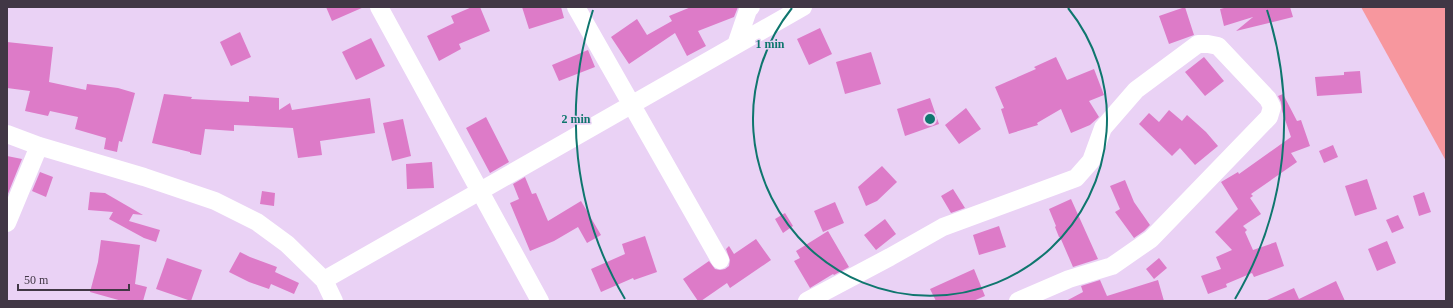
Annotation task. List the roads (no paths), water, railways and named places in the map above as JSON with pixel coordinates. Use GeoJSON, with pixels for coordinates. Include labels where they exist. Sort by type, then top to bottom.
{"type":"FeatureCollection","features":[{"type":"Feature","properties":{"kind":"street"},"geometry":{"type":"LineString","coordinates":[[378,7],[540,301]]}},
{"type":"Feature","properties":{"kind":"street"},"geometry":{"type":"LineString","coordinates":[[576,7],[720,260]]}},
{"type":"Feature","properties":{"kind":"street"},"geometry":{"type":"LineString","coordinates":[[736,45],[748,10],[751,7]]}},
{"type":"Feature","properties":{"kind":"street"},"geometry":{"type":"LineString","coordinates":[[324,280],[803,7]]}},
{"type":"Feature","properties":{"kind":"street"},"geometry":{"type":"LineString","coordinates":[[807,301],[943,227],[1076,178],[1091,161],[1103,128],[1136,90],[1198,44],[1218,46],[1268,99],[1272,107],[1269,117],[1151,239],[1112,266],[1069,279],[1018,301]]}},
{"type":"Feature","properties":{"kind":"street"},"geometry":{"type":"LineString","coordinates":[[7,134],[39,146],[144,177],[215,201],[257,222],[287,244],[324,280],[334,301]]}},
{"type":"Feature","properties":{"kind":"street"},"geometry":{"type":"LineString","coordinates":[[7,223],[39,146]]}}]}
